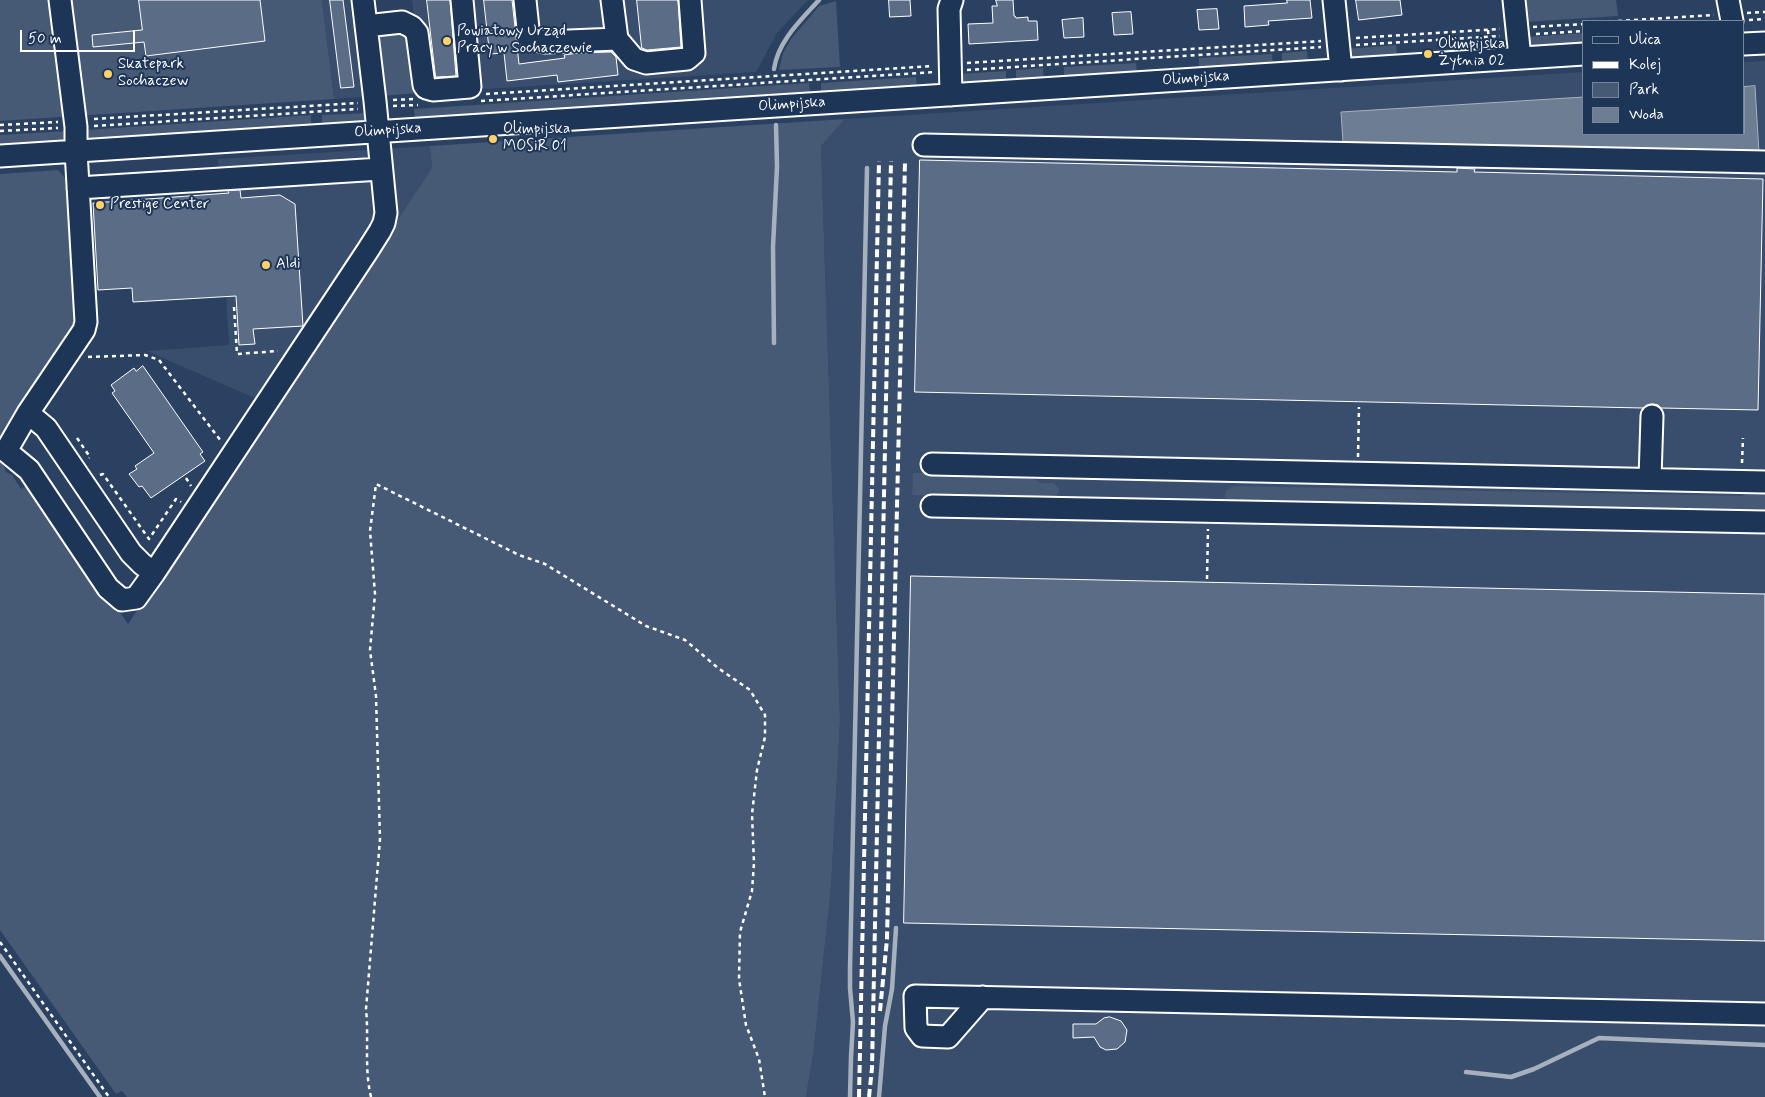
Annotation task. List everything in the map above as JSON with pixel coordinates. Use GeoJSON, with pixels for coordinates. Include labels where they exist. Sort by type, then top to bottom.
{"type":"FeatureCollection","features":[{"type":"Feature","properties":{"kind":"street"},"geometry":{"type":"LineString","coordinates":[[60,0],[76,124],[86,322],[84,330],[28,413],[6,451],[29,470],[108,588],[122,600],[136,598],[154,573],[376,238],[384,223],[386,213],[376,104],[363,0]]}},
{"type":"Feature","properties":{"kind":"street"},"geometry":{"type":"LineString","coordinates":[[366,26],[402,22],[407,24],[417,34],[426,88],[433,90],[470,87],[462,0]]}},
{"type":"Feature","properties":{"kind":"street"},"geometry":{"type":"LineString","coordinates":[[525,0],[529,38],[545,42],[617,39]]}},
{"type":"Feature","properties":{"kind":"street"},"geometry":{"type":"LineString","coordinates":[[612,0],[617,39],[634,58],[646,63],[688,59],[694,53],[690,0]]}},
{"type":"Feature","properties":{"kind":"street"},"geometry":{"type":"LineString","coordinates":[[951,95],[949,9],[952,0]]}},
{"type":"Feature","properties":{"kind":"street"},"geometry":{"type":"LineString","coordinates":[[1334,0],[1341,70]]}},
{"type":"Feature","properties":{"kind":"street"},"geometry":{"type":"LineString","coordinates":[[1514,0],[1520,58]]}},
{"type":"Feature","properties":{"kind":"street"},"geometry":{"type":"LineString","coordinates":[[1745,44],[1765,43]]}},
{"type":"Feature","properties":{"kind":"street","name":"Olimpijska"},"geometry":{"type":"LineString","coordinates":[[0,156],[1582,54]]}},
{"type":"Feature","properties":{"kind":"street"},"geometry":{"type":"LineString","coordinates":[[924,145],[1765,162]]}},
{"type":"Feature","properties":{"kind":"street"},"geometry":{"type":"LineString","coordinates":[[78,188],[381,169]]}},
{"type":"Feature","properties":{"kind":"street"},"geometry":{"type":"LineString","coordinates":[[28,413],[46,428],[131,553],[154,573]]}},
{"type":"Feature","properties":{"kind":"street"},"geometry":{"type":"LineString","coordinates":[[1650,479],[1652,416]]}},
{"type":"Feature","properties":{"kind":"street"},"geometry":{"type":"LineString","coordinates":[[932,464],[1765,482]]}},
{"type":"Feature","properties":{"kind":"street"},"geometry":{"type":"LineString","coordinates":[[932,506],[1765,522]]}},
{"type":"Feature","properties":{"kind":"street"},"geometry":{"type":"LineString","coordinates":[[983,997],[1765,1014]]}},
{"type":"Feature","properties":{"kind":"path"},"geometry":{"type":"LineString","coordinates":[[1630,20],[1730,12],[1765,12]]}},
{"type":"Feature","properties":{"kind":"path"},"geometry":{"type":"LineString","coordinates":[[478,101],[1518,31],[1582,24]]}},
{"type":"Feature","properties":{"kind":"path"},"geometry":{"type":"LineString","coordinates":[[478,95],[950,68],[1518,31],[1582,30]]}},
{"type":"Feature","properties":{"kind":"path"},"geometry":{"type":"LineString","coordinates":[[0,132],[76,124],[376,104],[419,98]]}},
{"type":"Feature","properties":{"kind":"path"},"geometry":{"type":"LineString","coordinates":[[0,126],[76,124],[376,104],[418,105]]}},
{"type":"Feature","properties":{"kind":"path"},"geometry":{"type":"LineString","coordinates":[[234,307],[236,354],[303,349]]}},
{"type":"Feature","properties":{"kind":"path"},"geometry":{"type":"LineString","coordinates":[[79,358],[145,355],[159,360],[225,447]]}},
{"type":"Feature","properties":{"kind":"path"},"geometry":{"type":"LineString","coordinates":[[73,433],[90,457],[83,462]]}},
{"type":"Feature","properties":{"kind":"path"},"geometry":{"type":"LineString","coordinates":[[98,477],[103,474],[149,539],[176,499],[186,505]]}},
{"type":"Feature","properties":{"kind":"path"},"geometry":{"type":"LineString","coordinates":[[371,1097],[368,1082],[366,1009],[380,839],[376,696],[370,650],[375,594],[370,531],[376,484],[519,555],[545,564],[646,626],[685,640],[718,668],[750,690],[765,715],[766,737],[756,770],[752,814],[754,863],[752,891],[740,932],[740,980],[746,1025],[759,1059],[766,1097]]}},
{"type":"Feature","properties":{"kind":"path"},"geometry":{"type":"LineString","coordinates":[[1207,579],[1208,520]]}},
{"type":"Feature","properties":{"kind":"path"},"geometry":{"type":"LineString","coordinates":[[0,942],[110,1097]]}},
{"type":"Feature","properties":{"kind":"shaded area"},"geometry":{"type":"Polygon","coordinates":[[[322,0],[350,0],[362,97],[334,99],[322,0]]]}},
{"type":"Feature","properties":{"kind":"shaded area"},"geometry":{"type":"Polygon","coordinates":[[[412,0],[808,0],[777,33],[756,72],[422,93],[412,0]]]}},
{"type":"Feature","properties":{"kind":"shaded area"},"geometry":{"type":"Polygon","coordinates":[[[1765,61],[1765,1097],[806,1097],[814,1048],[831,887],[840,721],[821,146],[845,119],[1582,72],[1582,135],[1745,135],[1745,62],[1765,61]]]}},
{"type":"Feature","properties":{"kind":"shaded area"},"geometry":{"type":"Polygon","coordinates":[[[430,146],[432,168],[273,406],[147,351],[229,345],[218,159],[430,146]]]}},
{"type":"Feature","properties":{"kind":"green space"},"geometry":{"type":"Polygon","coordinates":[[[0,0],[322,0],[334,99],[0,121],[0,0]]]}},
{"type":"Feature","properties":{"kind":"green space"},"geometry":{"type":"Polygon","coordinates":[[[1524,0],[1616,0],[1618,16],[1526,22],[1524,0]]]}},
{"type":"Feature","properties":{"kind":"green space"},"geometry":{"type":"Polygon","coordinates":[[[836,1],[840,67],[779,70],[783,53],[791,39],[819,6],[836,1]]]}},
{"type":"Feature","properties":{"kind":"green space"},"geometry":{"type":"Polygon","coordinates":[[[376,32],[409,33],[417,93],[382,96],[376,32]]]}},
{"type":"Feature","properties":{"kind":"green space"},"geometry":{"type":"Polygon","coordinates":[[[1582,33],[1582,45],[1534,47],[1526,37],[1582,33]]]}},
{"type":"Feature","properties":{"kind":"green space"},"geometry":{"type":"Polygon","coordinates":[[[1483,41],[1484,51],[1449,53],[1448,43],[1483,41]]]}},
{"type":"Feature","properties":{"kind":"green space"},"geometry":{"type":"Polygon","coordinates":[[[1396,45],[1397,57],[1355,59],[1348,54],[1346,49],[1396,45]]]}},
{"type":"Feature","properties":{"kind":"green space"},"geometry":{"type":"Polygon","coordinates":[[[1307,51],[1308,62],[1282,64],[1282,53],[1307,51]]]}},
{"type":"Feature","properties":{"kind":"green space"},"geometry":{"type":"Polygon","coordinates":[[[1272,54],[1273,65],[1199,69],[1199,58],[1272,54]]]}},
{"type":"Feature","properties":{"kind":"green space"},"geometry":{"type":"Polygon","coordinates":[[[1136,63],[1137,73],[1064,78],[1064,67],[1136,63]]]}},
{"type":"Feature","properties":{"kind":"green space"},"geometry":{"type":"Polygon","coordinates":[[[1043,68],[1044,79],[1016,81],[1016,70],[1043,68]]]}},
{"type":"Feature","properties":{"kind":"green space"},"geometry":{"type":"Polygon","coordinates":[[[1006,71],[1006,82],[967,84],[958,74],[1006,71]]]}},
{"type":"Feature","properties":{"kind":"green space"},"geometry":{"type":"Polygon","coordinates":[[[916,77],[917,87],[821,93],[821,83],[916,77]]]}},
{"type":"Feature","properties":{"kind":"green space"},"geometry":{"type":"Polygon","coordinates":[[[809,83],[810,94],[415,120],[414,109],[809,83]]]}},
{"type":"Feature","properties":{"kind":"green space"},"geometry":{"type":"Polygon","coordinates":[[[367,113],[364,121],[360,123],[322,126],[322,115],[367,113]]]}},
{"type":"Feature","properties":{"kind":"green space"},"geometry":{"type":"Polygon","coordinates":[[[311,115],[311,127],[94,140],[86,135],[85,130],[311,115]]]}},
{"type":"Feature","properties":{"kind":"green space"},"geometry":{"type":"Polygon","coordinates":[[[845,119],[821,146],[840,721],[831,887],[814,1048],[806,1097],[127,1097],[122,1091],[116,1094],[0,930],[0,455],[6,472],[12,475],[21,489],[30,484],[128,624],[432,168],[430,146],[845,119]]]}},
{"type":"Feature","properties":{"kind":"green space"},"geometry":{"type":"Polygon","coordinates":[[[68,131],[65,138],[58,143],[0,147],[0,135],[68,131]]]}},
{"type":"Feature","properties":{"kind":"green space"},"geometry":{"type":"Polygon","coordinates":[[[58,170],[69,182],[76,315],[71,338],[0,439],[0,174],[58,170]]]}},
{"type":"Feature","properties":{"kind":"green space"},"geometry":{"type":"Polygon","coordinates":[[[913,473],[1026,475],[1041,483],[1053,483],[1059,488],[1059,493],[1052,498],[912,495],[913,473]]]}},
{"type":"Feature","properties":{"kind":"green space"},"geometry":{"type":"Polygon","coordinates":[[[1233,486],[1743,496],[1744,491],[1765,491],[1765,514],[1231,502],[1225,497],[1226,491],[1233,486]]]}},
{"type":"Feature","properties":{"kind":"water"},"geometry":{"type":"Polygon","coordinates":[[[1755,86],[1759,153],[1343,142],[1341,112],[1582,97],[1582,135],[1745,135],[1745,87],[1755,86]]]}},
{"type":"Feature","properties":{"kind":"building"},"geometry":{"type":"Polygon","coordinates":[[[139,0],[260,0],[265,41],[146,56],[144,42],[93,47],[92,35],[142,30],[139,0]]]}},
{"type":"Feature","properties":{"kind":"building"},"geometry":{"type":"Polygon","coordinates":[[[330,0],[343,0],[354,87],[341,88],[330,0]]]}},
{"type":"Feature","properties":{"kind":"building","name":"Powiatowy Urząd Pracy w Sochaczewie"},"geometry":{"type":"Polygon","coordinates":[[[427,0],[450,0],[456,76],[436,77],[427,0]]]}},
{"type":"Feature","properties":{"kind":"building"},"geometry":{"type":"Polygon","coordinates":[[[484,0],[512,0],[519,64],[565,58],[564,55],[578,53],[611,52],[616,57],[618,75],[558,82],[557,75],[507,81],[504,53],[490,54],[484,0]]]}},
{"type":"Feature","properties":{"kind":"building"},"geometry":{"type":"Polygon","coordinates":[[[637,0],[678,0],[681,47],[647,50],[642,48],[637,0]]]}},
{"type":"Feature","properties":{"kind":"building"},"geometry":{"type":"Polygon","coordinates":[[[889,0],[910,0],[911,16],[890,17],[889,0]]]}},
{"type":"Feature","properties":{"kind":"building"},"geometry":{"type":"Polygon","coordinates":[[[996,0],[1013,0],[1014,16],[1016,18],[1028,17],[1028,21],[1037,21],[1038,40],[969,44],[968,24],[993,23],[992,6],[997,6],[996,0]]]}},
{"type":"Feature","properties":{"kind":"building"},"geometry":{"type":"Polygon","coordinates":[[[1287,0],[1310,0],[1312,18],[1268,21],[1269,25],[1245,27],[1244,6],[1287,3],[1287,0]]]}},
{"type":"Feature","properties":{"kind":"building"},"geometry":{"type":"Polygon","coordinates":[[[1356,0],[1400,0],[1402,15],[1359,20],[1356,0]]]}},
{"type":"Feature","properties":{"kind":"building"},"geometry":{"type":"Polygon","coordinates":[[[1217,9],[1219,29],[1199,30],[1197,10],[1217,9]]]}},
{"type":"Feature","properties":{"kind":"building"},"geometry":{"type":"Polygon","coordinates":[[[1131,12],[1133,34],[1114,35],[1112,13],[1131,12]]]}},
{"type":"Feature","properties":{"kind":"building"},"geometry":{"type":"Polygon","coordinates":[[[1083,18],[1084,37],[1064,38],[1062,20],[1083,18]]]}},
{"type":"Feature","properties":{"kind":"building"},"geometry":{"type":"Polygon","coordinates":[[[920,160],[1457,172],[1457,168],[1475,169],[1474,172],[1763,179],[1758,410],[1661,408],[1658,405],[1652,404],[1643,408],[915,392],[920,160]]]}},
{"type":"Feature","properties":{"kind":"building"},"geometry":{"type":"Polygon","coordinates":[[[240,190],[241,198],[280,195],[295,204],[303,326],[253,329],[255,344],[239,345],[236,296],[133,302],[132,288],[98,290],[93,203],[229,193],[228,191],[240,190]]]}},
{"type":"Feature","properties":{"kind":"building"},"geometry":{"type":"Polygon","coordinates":[[[143,366],[203,452],[200,454],[205,461],[151,498],[129,474],[137,469],[135,466],[154,453],[112,393],[115,391],[111,385],[134,368],[136,371],[143,366]]]}},
{"type":"Feature","properties":{"kind":"building"},"geometry":{"type":"Polygon","coordinates":[[[911,576],[1765,594],[1765,941],[904,923],[911,576]]]}},
{"type":"Feature","properties":{"kind":"building"},"geometry":{"type":"Polygon","coordinates":[[[1110,1017],[1121,1021],[1127,1030],[1125,1042],[1117,1049],[1106,1050],[1100,1047],[1094,1037],[1073,1038],[1073,1024],[1096,1024],[1104,1018],[1110,1017]]]}},
{"type":"Feature","properties":{"kind":"waterway"},"geometry":{"type":"LineString","coordinates":[[774,69],[776,59],[785,40],[819,0]]}},
{"type":"Feature","properties":{"kind":"waterway"},"geometry":{"type":"LineString","coordinates":[[774,343],[773,247],[777,167],[776,125]]}},
{"type":"Feature","properties":{"kind":"waterway"},"geometry":{"type":"LineString","coordinates":[[850,1097],[853,1022],[850,969],[867,168]]}},
{"type":"Feature","properties":{"kind":"waterway"},"geometry":{"type":"LineString","coordinates":[[879,1097],[885,1026],[892,989],[896,928]]}},
{"type":"Feature","properties":{"kind":"waterway"},"geometry":{"type":"LineString","coordinates":[[0,956],[100,1097]]}},
{"type":"Feature","properties":{"kind":"waterway"},"geometry":{"type":"LineString","coordinates":[[1466,1072],[1511,1077],[1534,1069],[1599,1038],[1765,1045]]}},
{"type":"Feature","properties":{"kind":"railway"},"geometry":{"type":"LineString","coordinates":[[859,1097],[879,161]]}},
{"type":"Feature","properties":{"kind":"railway"},"geometry":{"type":"LineString","coordinates":[[869,1097],[872,1068],[891,161]]}},
{"type":"Feature","properties":{"kind":"railway"},"geometry":{"type":"LineString","coordinates":[[880,1011],[887,939],[905,161]]}},
{"type":"Feature","properties":{"kind":"place","name":"Powiatowy Urząd Pracy w Sochaczewie"},"geometry":{"type":"Point","coordinates":[447,41]}},
{"type":"Feature","properties":{"kind":"place","name":"Olimpijska Żytnia 02"},"geometry":{"type":"Point","coordinates":[1428,54]}},
{"type":"Feature","properties":{"kind":"place","name":"Skatepark Sochaczew"},"geometry":{"type":"Point","coordinates":[108,74]}},
{"type":"Feature","properties":{"kind":"place","name":"Olimpijska MOSiR 01"},"geometry":{"type":"Point","coordinates":[493,139]}},
{"type":"Feature","properties":{"kind":"place","name":"Prestige Center"},"geometry":{"type":"Point","coordinates":[100,205]}},
{"type":"Feature","properties":{"kind":"place","name":"Aldi"},"geometry":{"type":"Point","coordinates":[266,265]}}]}
